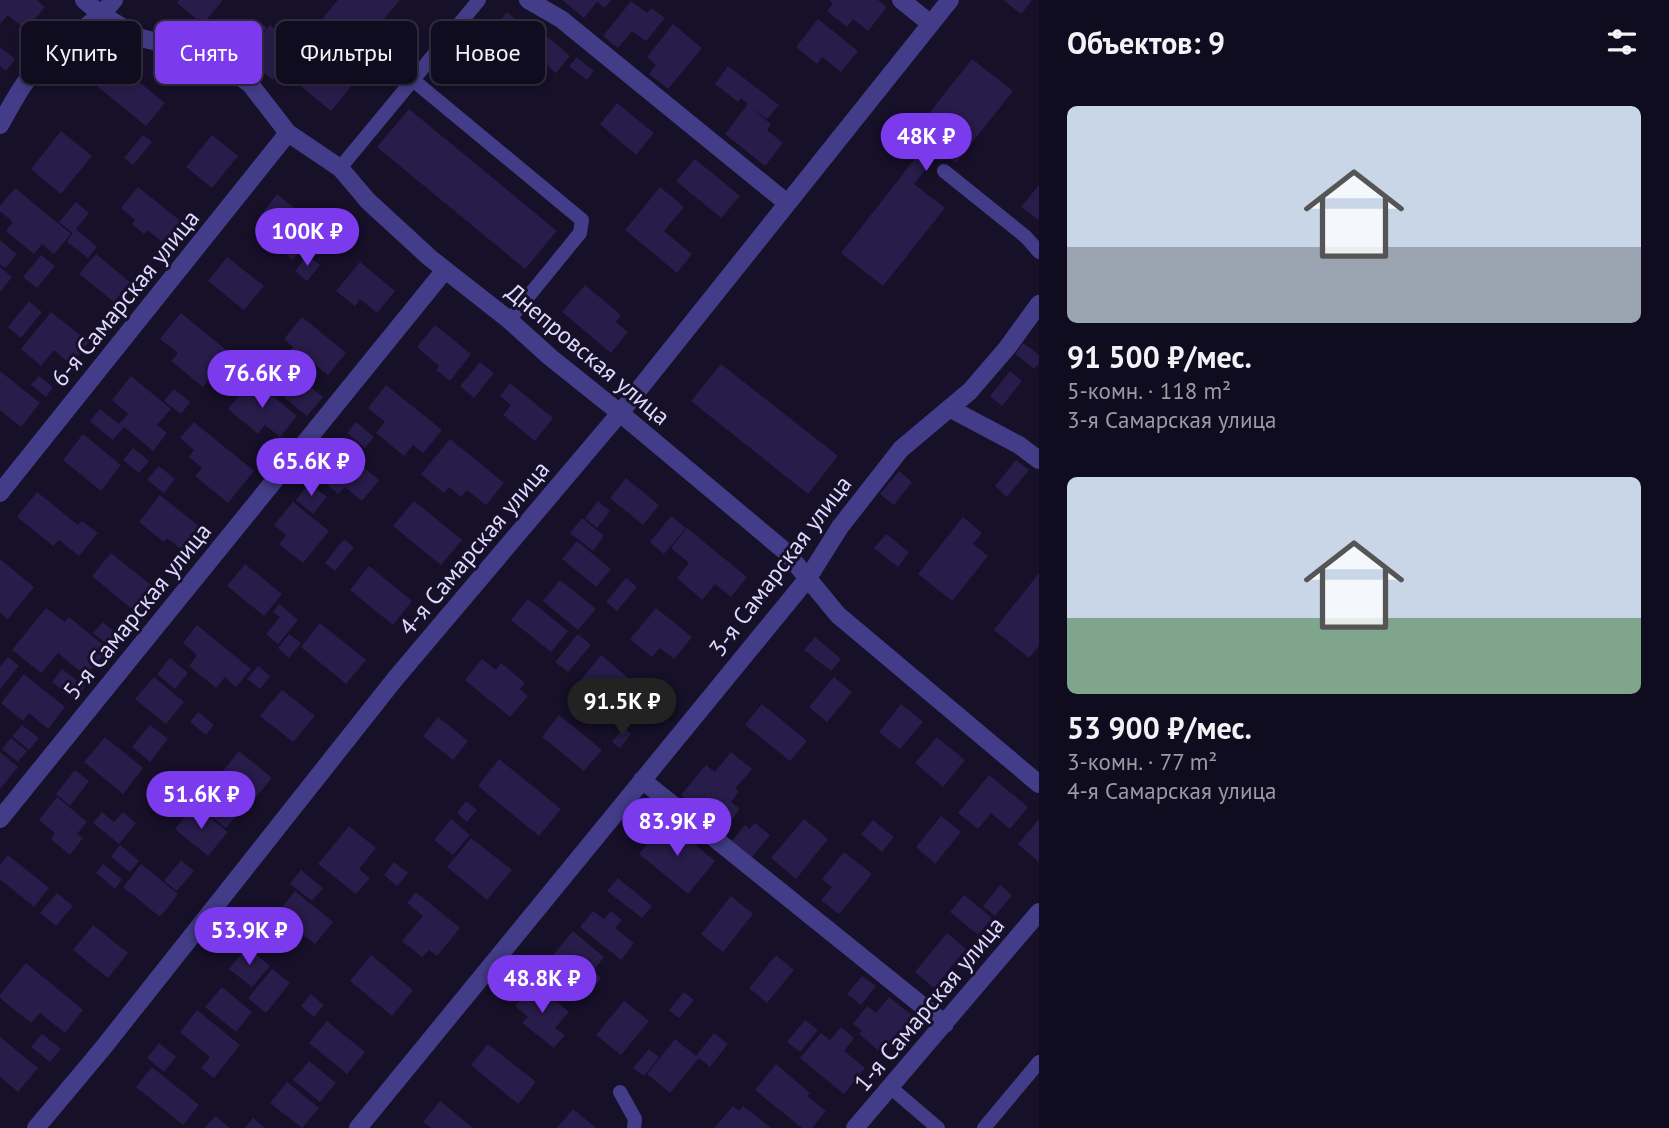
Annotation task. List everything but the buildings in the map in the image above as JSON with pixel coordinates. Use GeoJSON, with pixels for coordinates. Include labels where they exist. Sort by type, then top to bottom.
{"type":"FeatureCollection","features":[{"type":"Feature","properties":{"kind":"street","name":"Днепровская улица"},"geometry":{"type":"LineString","coordinates":[[84,0],[102,15],[141,38],[209,55],[250,84],[288,133],[340,168],[368,201],[445,270],[509,320],[786,552],[838,615],[1039,784]]}},
{"type":"Feature","properties":{"kind":"street"},"geometry":{"type":"LineString","coordinates":[[0,125],[21,87],[44,60],[102,15],[114,0]]}},
{"type":"Feature","properties":{"kind":"street"},"geometry":{"type":"LineString","coordinates":[[528,0],[561,19],[787,203]]}},
{"type":"Feature","properties":{"kind":"street"},"geometry":{"type":"LineString","coordinates":[[901,0],[931,24]]}},
{"type":"Feature","properties":{"kind":"street","name":"4-я Самарская улица"},"geometry":{"type":"LineString","coordinates":[[36,1128],[103,1048],[395,678],[620,413],[950,0]]}},
{"type":"Feature","properties":{"kind":"street","name":"6-я Самарская улица"},"geometry":{"type":"LineString","coordinates":[[0,494],[288,133]]}},
{"type":"Feature","properties":{"kind":"street","name":"5-я Самарская улица"},"geometry":{"type":"LineString","coordinates":[[0,819],[445,270]]}},
{"type":"Feature","properties":{"kind":"street","name":"3-я Самарская улица"},"geometry":{"type":"LineString","coordinates":[[358,1128],[808,578],[840,527],[901,449],[970,391],[1007,348],[1039,304]]}},
{"type":"Feature","properties":{"kind":"street"},"geometry":{"type":"LineString","coordinates":[[951,409],[1019,445],[1039,460]]}},
{"type":"Feature","properties":{"kind":"street"},"geometry":{"type":"LineString","coordinates":[[642,780],[945,1024]]}},
{"type":"Feature","properties":{"kind":"street","name":"1-я Самарская улица"},"geometry":{"type":"LineString","coordinates":[[855,1128],[1039,912]]}},
{"type":"Feature","properties":{"kind":"lane"},"geometry":{"type":"LineString","coordinates":[[417,75],[479,0]]}},
{"type":"Feature","properties":{"kind":"lane"},"geometry":{"type":"LineString","coordinates":[[417,83],[582,220],[583,229],[509,320]]}},
{"type":"Feature","properties":{"kind":"lane"},"geometry":{"type":"LineString","coordinates":[[340,168],[410,84]]}},
{"type":"Feature","properties":{"kind":"lane"},"geometry":{"type":"LineString","coordinates":[[944,171],[1026,237],[1039,252]]}},
{"type":"Feature","properties":{"kind":"lane"},"geometry":{"type":"LineString","coordinates":[[984,1128],[1039,1062]]}},
{"type":"Feature","properties":{"kind":"lane"},"geometry":{"type":"LineString","coordinates":[[890,1087],[938,1128]]}},
{"type":"Feature","properties":{"kind":"lane"},"geometry":{"type":"LineString","coordinates":[[621,1092],[635,1119],[634,1128]]}}]}
